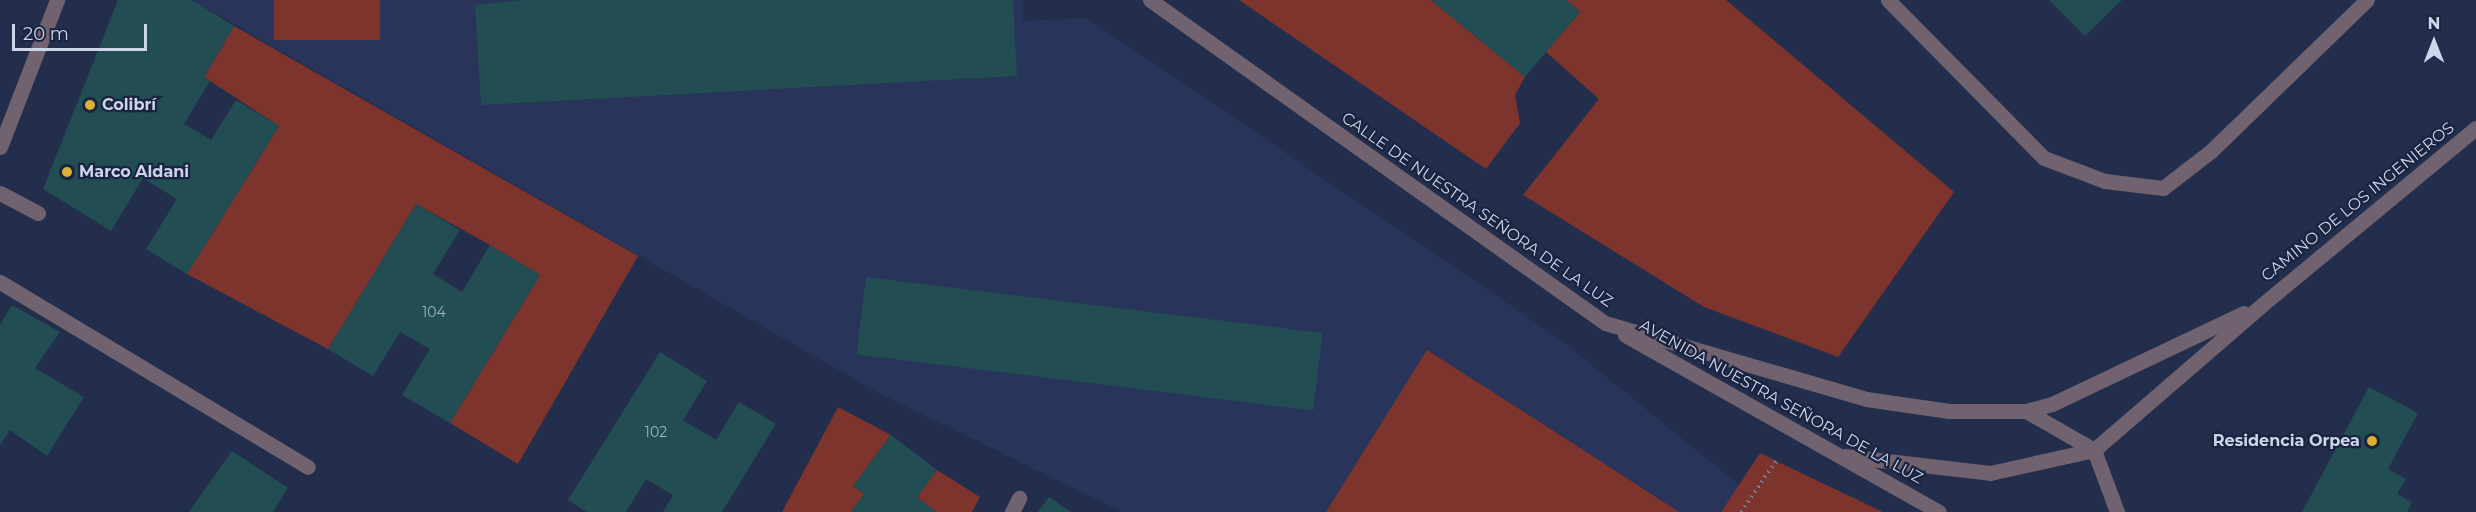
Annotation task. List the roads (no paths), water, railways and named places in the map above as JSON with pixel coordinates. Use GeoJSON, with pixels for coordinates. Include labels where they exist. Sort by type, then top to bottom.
{"type":"FeatureCollection","features":[{"type":"Feature","properties":{"kind":"street"},"geometry":{"type":"LineString","coordinates":[[0,147],[57,0]]}},
{"type":"Feature","properties":{"kind":"street","name":"CALLE DE NUESTRA SEÑORA DE LA LUZ"},"geometry":{"type":"LineString","coordinates":[[1150,0],[1605,323],[1866,399],[1949,411],[2026,411],[2094,450]]}},
{"type":"Feature","properties":{"kind":"street"},"geometry":{"type":"LineString","coordinates":[[1888,0],[2044,158],[2105,181],[2163,188],[2211,151],[2367,0]]}},
{"type":"Feature","properties":{"kind":"street","name":"CAMINO DE LOS INGENIEROS"},"geometry":{"type":"LineString","coordinates":[[1844,456],[1990,473],[2094,450],[2263,303],[2476,128]]}},
{"type":"Feature","properties":{"kind":"street"},"geometry":{"type":"LineString","coordinates":[[0,193],[38,213]]}},
{"type":"Feature","properties":{"kind":"street"},"geometry":{"type":"LineString","coordinates":[[0,282],[308,467]]}},
{"type":"Feature","properties":{"kind":"street","name":"CAMINO DE LOS INGENIEROS"},"geometry":{"type":"LineString","coordinates":[[2026,411],[2052,404],[2263,303]]}},
{"type":"Feature","properties":{"kind":"street","name":"AVENIDA NUESTRA SEÑORA DE LA LUZ"},"geometry":{"type":"LineString","coordinates":[[1605,323],[1940,512]]}},
{"type":"Feature","properties":{"kind":"street"},"geometry":{"type":"LineString","coordinates":[[2094,450],[2117,512]]}},
{"type":"Feature","properties":{"kind":"place","name":"Colibrí"},"geometry":{"type":"Point","coordinates":[90,105]}},
{"type":"Feature","properties":{"kind":"place","name":"Marco Aldani"},"geometry":{"type":"Point","coordinates":[67,172]}},
{"type":"Feature","properties":{"kind":"place","name":"Residencia Orpea"},"geometry":{"type":"Point","coordinates":[2372,441]}}]}
